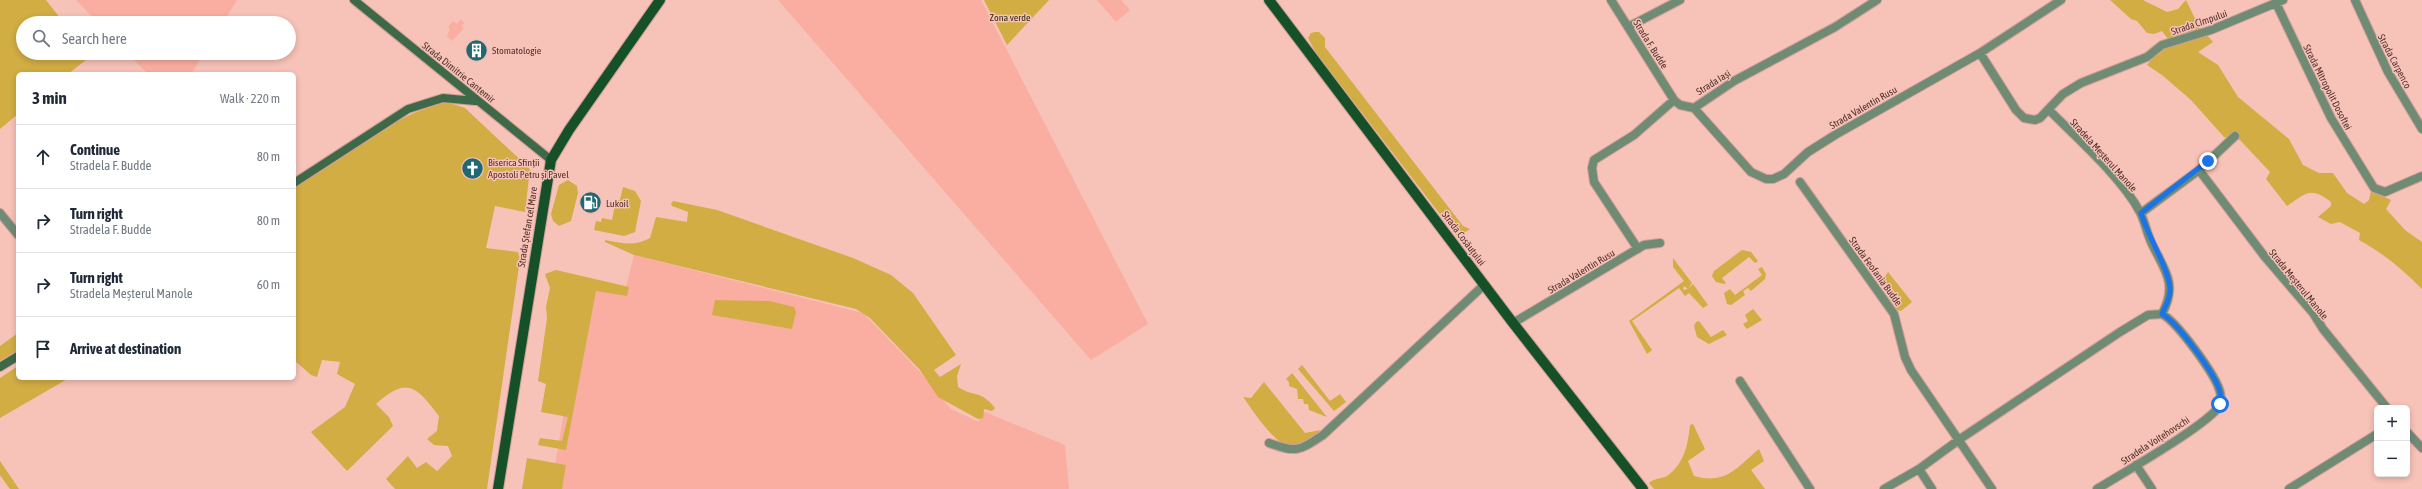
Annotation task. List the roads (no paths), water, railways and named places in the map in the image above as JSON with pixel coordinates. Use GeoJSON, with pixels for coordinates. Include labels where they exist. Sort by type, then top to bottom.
{"type":"FeatureCollection","features":[{"type":"Feature","properties":{"kind":"main road","name":"Strada Ștefan cel Mare"},"geometry":{"type":"LineString","coordinates":[[498,489],[551,160],[569,130],[660,0]]}},
{"type":"Feature","properties":{"kind":"main road","name":"Strada Cosăuțului"},"geometry":{"type":"LineString","coordinates":[[1269,0],[1513,323],[1643,489]]}},
{"type":"Feature","properties":{"kind":"street","name":"Strada Dimitrie Cantemir"},"geometry":{"type":"LineString","coordinates":[[354,0],[476,101],[551,160]]}},
{"type":"Feature","properties":{"kind":"street","name":"Strada F. Budde"},"geometry":{"type":"LineString","coordinates":[[1611,0],[1674,100]]}},
{"type":"Feature","properties":{"kind":"street"},"geometry":{"type":"LineString","coordinates":[[1628,28],[1680,0]]}},
{"type":"Feature","properties":{"kind":"street","name":"Strada Iași"},"geometry":{"type":"LineString","coordinates":[[1674,100],[1680,105],[1694,108],[1740,77],[1835,27],[1877,0]]}},
{"type":"Feature","properties":{"kind":"street","name":"Strada Valentin Rusu"},"geometry":{"type":"LineString","coordinates":[[1694,108],[1751,172],[1758,177],[1773,179],[1784,174],[1808,152],[1835,135],[1980,53],[2062,0]]}},
{"type":"Feature","properties":{"kind":"street","name":"Strada Carpenco"},"geometry":{"type":"LineString","coordinates":[[2355,0],[2388,72],[2422,129]]}},
{"type":"Feature","properties":{"kind":"street","name":"Strada Cîmpului"},"geometry":{"type":"LineString","coordinates":[[1980,53],[2016,110],[2024,118],[2035,120],[2044,116],[2063,94],[2081,83],[2147,56],[2162,45],[2211,30],[2279,2]]}},
{"type":"Feature","properties":{"kind":"street","name":"Strada Mitropolit Dosoftei"},"geometry":{"type":"LineString","coordinates":[[2279,2],[2330,118],[2374,188],[2385,192],[2422,176]]}},
{"type":"Feature","properties":{"kind":"street"},"geometry":{"type":"LineString","coordinates":[[296,181],[408,109],[443,98],[476,101]]}},
{"type":"Feature","properties":{"kind":"street"},"geometry":{"type":"LineString","coordinates":[[1638,249],[1594,182],[1592,168],[1594,160],[1634,135],[1674,100]]}},
{"type":"Feature","properties":{"kind":"street","name":"Stradela Meșterul Manole"},"geometry":{"type":"LineString","coordinates":[[2049,110],[2112,174],[2141,213]]}},
{"type":"Feature","properties":{"kind":"street"},"geometry":{"type":"LineString","coordinates":[[1884,489],[1919,469],[1960,439],[2148,315],[2162,314],[2170,291],[2168,275],[2146,231],[2141,213],[2199,170],[2235,136]]}},
{"type":"Feature","properties":{"kind":"street","name":"Strada Meșterul Manole"},"geometry":{"type":"LineString","coordinates":[[2199,170],[2265,257],[2313,313],[2323,329],[2385,405]]}},
{"type":"Feature","properties":{"kind":"street","name":"Strada Feofania Budde"},"geometry":{"type":"LineString","coordinates":[[1800,182],[1894,314],[1905,357],[1911,370],[1960,439],[1970,460],[1992,489]]}},
{"type":"Feature","properties":{"kind":"street"},"geometry":{"type":"LineString","coordinates":[[0,213],[16,232]]}},
{"type":"Feature","properties":{"kind":"street","name":"Strada Valentin Rusu"},"geometry":{"type":"LineString","coordinates":[[1513,323],[1644,245],[1660,243]]}},
{"type":"Feature","properties":{"kind":"street"},"geometry":{"type":"LineString","coordinates":[[1269,442],[1287,449],[1303,449],[1323,435],[1484,285]]}},
{"type":"Feature","properties":{"kind":"street","name":"Stradela Voițehovschi"},"geometry":{"type":"LineString","coordinates":[[2097,489],[2211,416],[2220,404],[2220,392],[2215,381],[2177,328],[2162,314]]}},
{"type":"Feature","properties":{"kind":"street"},"geometry":{"type":"LineString","coordinates":[[0,367],[16,357]]}},
{"type":"Feature","properties":{"kind":"street"},"geometry":{"type":"LineString","coordinates":[[1740,381],[1810,489]]}},
{"type":"Feature","properties":{"kind":"street"},"geometry":{"type":"LineString","coordinates":[[2410,435],[2422,448]]}},
{"type":"Feature","properties":{"kind":"street"},"geometry":{"type":"LineString","coordinates":[[2289,489],[2374,436]]}},
{"type":"Feature","properties":{"kind":"street"},"geometry":{"type":"LineString","coordinates":[[2136,465],[2152,489]]}},
{"type":"Feature","properties":{"kind":"street"},"geometry":{"type":"LineString","coordinates":[[1919,469],[1932,489]]}},
{"type":"Feature","properties":{"kind":"place","name":"Stomatologie"},"geometry":{"type":"Point","coordinates":[477,50]}},
{"type":"Feature","properties":{"kind":"place","name":"Biserica Sfinții Apostoli Petru și Pavel"},"geometry":{"type":"Point","coordinates":[472,168]}},
{"type":"Feature","properties":{"kind":"place","name":"Lukoil"},"geometry":{"type":"Point","coordinates":[591,203]}},
{"type":"Feature","properties":{"kind":"park label","name":"Zona verde"},"geometry":{"type":"Point","coordinates":[1010,17]}}]}
